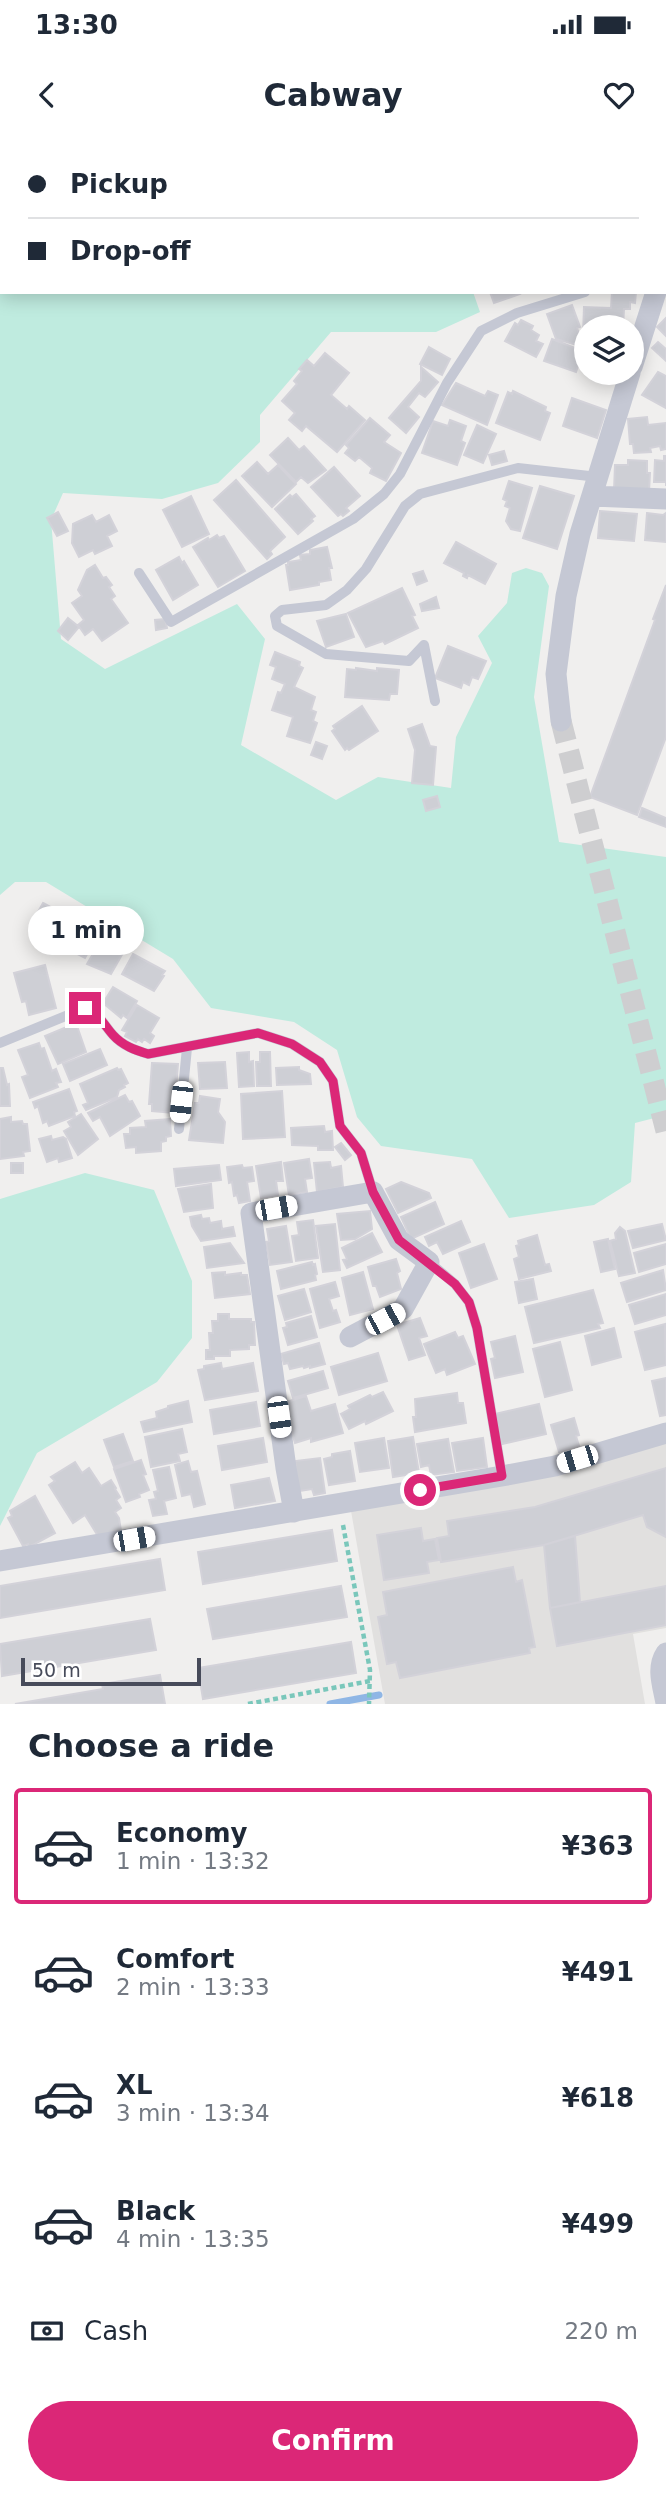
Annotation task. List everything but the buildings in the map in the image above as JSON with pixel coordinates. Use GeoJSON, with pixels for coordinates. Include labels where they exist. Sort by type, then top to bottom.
{"type":"FeatureCollection","features":[{"type":"Feature","properties":{"kind":"street"},"geometry":{"type":"LineString","coordinates":[[644,330],[655,294]]}},
{"type":"Feature","properties":{"kind":"street"},"geometry":{"type":"LineString","coordinates":[[561,721],[556,674],[566,596],[580,534],[626,385]]}},
{"type":"Feature","properties":{"kind":"street"},"geometry":{"type":"LineString","coordinates":[[595,486],[666,499]]}},
{"type":"Feature","properties":{"kind":"street"},"geometry":{"type":"LineString","coordinates":[[294,1512],[251,1213],[373,1192],[399,1240],[429,1262],[403,1309],[350,1337]]}},
{"type":"Feature","properties":{"kind":"street"},"geometry":{"type":"LineString","coordinates":[[0,1561],[555,1466],[666,1433]]}},
{"type":"Feature","properties":{"kind":"street"},"geometry":{"type":"LineString","coordinates":[[666,1653],[661,1661],[660,1671],[666,1703]]}},
{"type":"Feature","properties":{"kind":"lane"},"geometry":{"type":"LineString","coordinates":[[139,573],[171,622],[352,519],[384,494],[400,474],[447,383],[481,331],[516,313],[578,294]]}},
{"type":"Feature","properties":{"kind":"lane"},"geometry":{"type":"LineString","coordinates":[[435,701],[424,645],[409,661],[326,654],[277,626],[275,616],[282,610],[326,605],[347,590],[366,569],[405,506],[420,494],[518,468],[595,486]]}},
{"type":"Feature","properties":{"kind":"lane"},"geometry":{"type":"LineString","coordinates":[[0,1043],[85,1008],[94,1011],[114,1037],[131,1049],[148,1054],[258,1033],[292,1044],[320,1062],[333,1081],[340,1126],[361,1153],[373,1192]]}},
{"type":"Feature","properties":{"kind":"lane"},"geometry":{"type":"LineString","coordinates":[[179,1129],[187,1048]]}},
{"type":"Feature","properties":{"kind":"lane"},"geometry":{"type":"LineString","coordinates":[[429,1262],[455,1284],[469,1302],[477,1328],[502,1476]]}},
{"type":"Feature","properties":{"kind":"path"},"geometry":{"type":"LineString","coordinates":[[339,1504],[370,1684],[369,1704]]}},
{"type":"Feature","properties":{"kind":"path"},"geometry":{"type":"LineString","coordinates":[[248,1704],[370,1684]]}},
{"type":"Feature","properties":{"kind":"shaded area"},"geometry":{"type":"Polygon","coordinates":[[[666,1443],[666,1628],[633,1634],[645,1704],[385,1704],[351,1511],[666,1443]]]}},
{"type":"Feature","properties":{"kind":"green space"},"geometry":{"type":"Polygon","coordinates":[[[0,294],[474,294],[480,312],[436,332],[331,332],[260,415],[260,442],[218,483],[162,499],[63,493],[51,520],[61,639],[105,669],[237,604],[265,639],[241,745],[336,800],[378,777],[451,788],[456,737],[492,663],[478,636],[507,603],[512,573],[526,568],[542,573],[549,586],[534,697],[559,842],[666,857],[666,1115],[635,1123],[631,1182],[594,1205],[509,1218],[472,1159],[381,1146],[357,1117],[337,1050],[294,1022],[211,1008],[173,959],[46,882],[15,882],[0,895],[0,294]]]}},
{"type":"Feature","properties":{"kind":"green space"},"geometry":{"type":"Polygon","coordinates":[[[85,1173],[154,1190],[192,1281],[192,1338],[157,1382],[37,1453],[0,1526],[0,1199],[85,1173]]]}},
{"type":"Feature","properties":{"kind":"waterway"},"geometry":{"type":"LineString","coordinates":[[330,1704],[379,1695]]}},
{"type":"Feature","properties":{"kind":"tunnel"},"geometry":{"type":"LineString","coordinates":[[561,721],[666,1131]]}},
{"type":"Feature","properties":{"kind":"route"},"geometry":{"type":"LineString","coordinates":[[85,1008],[94,1011],[114,1037],[131,1049],[148,1054],[258,1033],[292,1044],[320,1062],[333,1081],[340,1126],[361,1153],[373,1192],[399,1240],[455,1284],[469,1302],[477,1328],[502,1476],[420,1490]]}}]}
